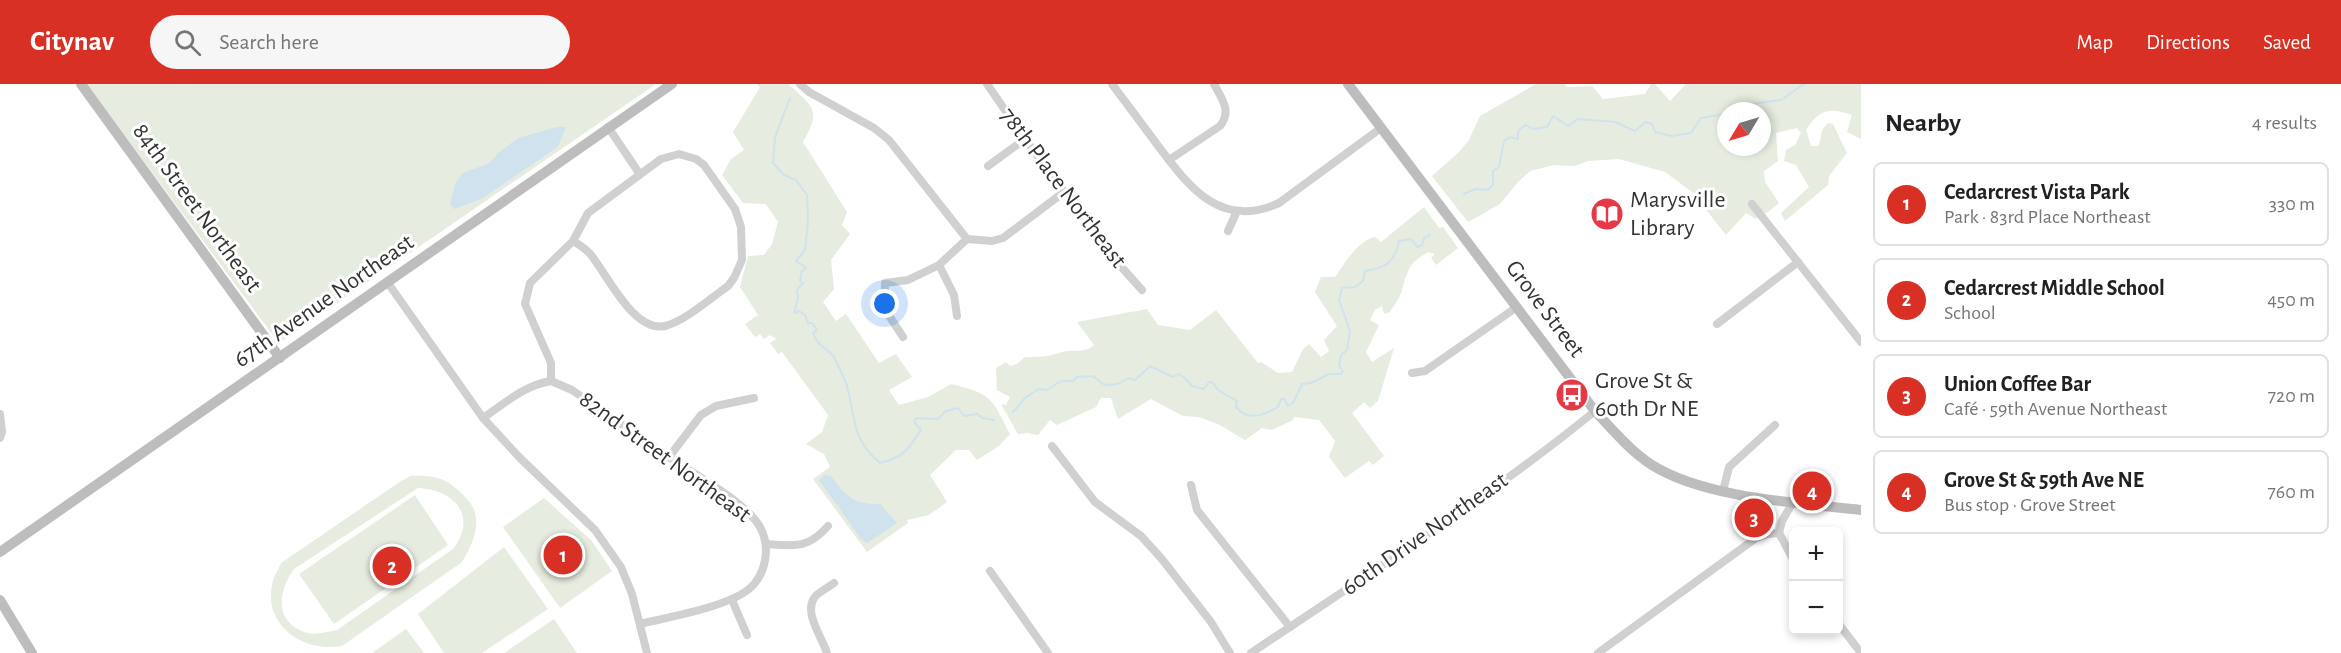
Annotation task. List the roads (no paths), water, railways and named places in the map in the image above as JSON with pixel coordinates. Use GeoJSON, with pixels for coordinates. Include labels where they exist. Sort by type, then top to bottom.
{"type":"FeatureCollection","features":[{"type":"Feature","properties":{"kind":"street","name":"84th Street Northeast"},"geometry":{"type":"LineString","coordinates":[[81,84],[280,358]]}},
{"type":"Feature","properties":{"kind":"street","name":"67th Avenue Northeast"},"geometry":{"type":"LineString","coordinates":[[0,552],[672,84]]}},
{"type":"Feature","properties":{"kind":"street"},"geometry":{"type":"LineString","coordinates":[[800,84],[809,92],[874,128],[889,140],[967,239]]}},
{"type":"Feature","properties":{"kind":"street","name":"78th Place Northeast"},"geometry":{"type":"LineString","coordinates":[[987,84],[1064,192],[1127,275],[1142,290]]}},
{"type":"Feature","properties":{"kind":"street"},"geometry":{"type":"LineString","coordinates":[[1112,84],[1198,195],[1215,205],[1237,211],[1263,210],[1279,203],[1381,128]]}},
{"type":"Feature","properties":{"kind":"street"},"geometry":{"type":"LineString","coordinates":[[1169,160],[1226,120],[1227,112],[1214,84]]}},
{"type":"Feature","properties":{"kind":"street","name":"Grove Street"},"geometry":{"type":"LineString","coordinates":[[1348,84],[1595,411],[1650,464],[1682,480],[1723,491],[1861,510]]}},
{"type":"Feature","properties":{"kind":"street"},"geometry":{"type":"LineString","coordinates":[[608,127],[639,173]]}},
{"type":"Feature","properties":{"kind":"street"},"geometry":{"type":"LineString","coordinates":[[988,166],[1025,139]]}},
{"type":"Feature","properties":{"kind":"street"},"geometry":{"type":"LineString","coordinates":[[483,418],[525,389],[551,381],[551,363],[528,314],[525,298],[530,283],[573,241],[588,213],[639,173],[661,159],[679,154],[689,156],[704,165],[735,209],[741,227],[742,260],[735,278],[728,286],[678,320],[663,327],[647,324],[633,314],[591,254],[573,241]]}},
{"type":"Feature","properties":{"kind":"street"},"geometry":{"type":"LineString","coordinates":[[903,337],[884,308],[885,283],[908,280],[939,265],[967,239],[993,241],[1003,238],[1064,192]]}},
{"type":"Feature","properties":{"kind":"street"},"geometry":{"type":"LineString","coordinates":[[1752,204],[1861,342]]}},
{"type":"Feature","properties":{"kind":"street"},"geometry":{"type":"LineString","coordinates":[[1228,231],[1237,211]]}},
{"type":"Feature","properties":{"kind":"street"},"geometry":{"type":"LineString","coordinates":[[1717,324],[1798,262]]}},
{"type":"Feature","properties":{"kind":"street"},"geometry":{"type":"LineString","coordinates":[[939,265],[954,295],[957,316]]}},
{"type":"Feature","properties":{"kind":"street"},"geometry":{"type":"LineString","coordinates":[[388,283],[483,418],[520,458],[595,531],[621,567],[632,594],[647,653]]}},
{"type":"Feature","properties":{"kind":"street"},"geometry":{"type":"LineString","coordinates":[[1412,373],[1425,371],[1516,307]]}},
{"type":"Feature","properties":{"kind":"street","name":"82nd Street Northeast"},"geometry":{"type":"LineString","coordinates":[[551,381],[572,390],[751,514],[761,527],[766,544]]}},
{"type":"Feature","properties":{"kind":"street"},"geometry":{"type":"LineString","coordinates":[[669,457],[701,415],[716,406],[754,398]]}},
{"type":"Feature","properties":{"kind":"street","name":"60th Drive Northeast"},"geometry":{"type":"LineString","coordinates":[[1251,653],[1441,524],[1595,411]]}},
{"type":"Feature","properties":{"kind":"street"},"geometry":{"type":"LineString","coordinates":[[0,414],[2,432],[0,438]]}},
{"type":"Feature","properties":{"kind":"street"},"geometry":{"type":"LineString","coordinates":[[1723,491],[1729,467],[1775,425]]}},
{"type":"Feature","properties":{"kind":"street"},"geometry":{"type":"LineString","coordinates":[[1052,447],[1095,502],[1141,536],[1161,558],[1211,622],[1230,653]]}},
{"type":"Feature","properties":{"kind":"street"},"geometry":{"type":"LineString","coordinates":[[1191,486],[1197,510],[1290,627]]}},
{"type":"Feature","properties":{"kind":"street"},"geometry":{"type":"LineString","coordinates":[[1789,552],[1779,533],[1782,521],[1792,502]]}},
{"type":"Feature","properties":{"kind":"street"},"geometry":{"type":"LineString","coordinates":[[640,624],[732,600],[749,589],[759,576],[765,564],[766,544],[799,546],[816,539],[828,525]]}},
{"type":"Feature","properties":{"kind":"street"},"geometry":{"type":"LineString","coordinates":[[1598,653],[1756,538],[1779,533]]}},
{"type":"Feature","properties":{"kind":"street"},"geometry":{"type":"LineString","coordinates":[[990,572],[1048,653]]}},
{"type":"Feature","properties":{"kind":"street"},"geometry":{"type":"LineString","coordinates":[[827,653],[812,617],[811,607],[815,597],[834,584]]}},
{"type":"Feature","properties":{"kind":"street"},"geometry":{"type":"LineString","coordinates":[[0,600],[32,653]]}},
{"type":"Feature","properties":{"kind":"street"},"geometry":{"type":"LineString","coordinates":[[732,600],[747,635]]}},
{"type":"Feature","properties":{"kind":"street"},"geometry":{"type":"LineString","coordinates":[[1843,628],[1861,653]]}},
{"type":"Feature","properties":{"kind":"water"},"geometry":{"type":"Polygon","coordinates":[[[557,127],[566,127],[558,146],[481,199],[454,209],[450,203],[456,182],[463,173],[490,163],[497,154],[518,138],[557,127]]]}},
{"type":"Feature","properties":{"kind":"water"},"geometry":{"type":"Polygon","coordinates":[[[824,475],[831,476],[846,494],[856,501],[880,504],[897,523],[867,543],[861,539],[819,480],[824,475]]]}},
{"type":"Feature","properties":{"kind":"waterway"},"geometry":{"type":"LineString","coordinates":[[1766,102],[1781,100],[1804,84]]}},
{"type":"Feature","properties":{"kind":"waterway"},"geometry":{"type":"LineString","coordinates":[[790,98],[775,137],[773,163],[784,175],[796,180],[807,195],[808,222],[805,250],[796,261],[806,268],[802,271],[800,281],[803,283],[797,290],[798,298],[794,313],[799,311],[805,315],[808,323],[812,323],[817,330],[813,333],[815,338],[834,357],[846,383],[863,445],[880,463],[901,455],[909,447],[921,430],[914,422],[916,418],[938,419],[946,411],[958,408],[964,416],[978,414],[982,418],[994,420]]}},
{"type":"Feature","properties":{"kind":"waterway"},"geometry":{"type":"LineString","coordinates":[[1464,194],[1475,189],[1488,190],[1493,184],[1493,171],[1499,167],[1504,141],[1510,137],[1518,139],[1519,130],[1526,125],[1533,129],[1547,127],[1553,116],[1568,126],[1578,119],[1615,122],[1635,131],[1646,122],[1652,124],[1655,132],[1672,136],[1691,133],[1701,118],[1717,115]]}},
{"type":"Feature","properties":{"kind":"waterway"},"geometry":{"type":"LineString","coordinates":[[1013,412],[1025,398],[1039,389],[1047,390],[1061,381],[1073,381],[1077,377],[1093,376],[1103,384],[1118,384],[1128,378],[1135,380],[1150,366],[1173,377],[1178,374],[1192,386],[1204,389],[1209,382],[1213,383],[1218,390],[1237,401],[1236,407],[1241,412],[1251,416],[1257,416],[1278,407],[1281,399],[1284,399],[1288,406],[1293,403],[1302,384],[1311,383],[1329,374],[1341,374],[1343,371],[1339,366],[1341,355],[1347,350],[1350,331],[1339,300],[1342,288],[1355,287],[1363,281],[1365,271],[1388,263],[1395,254],[1399,241],[1411,239],[1417,247],[1422,245],[1424,238],[1430,235]]}},
{"type":"Feature","properties":{"kind":"place","name":"Marysville Library"},"geometry":{"type":"Point","coordinates":[1607,214]}},
{"type":"Feature","properties":{"kind":"place","name":"Grove St & 60th Dr NE"},"geometry":{"type":"Point","coordinates":[1572,395]}},
{"type":"Feature","properties":{"kind":"place","name":"Grove St & 59th Ave NE"},"geometry":{"type":"Point","coordinates":[1812,491]}},
{"type":"Feature","properties":{"kind":"place","name":"Union Coffee Bar"},"geometry":{"type":"Point","coordinates":[1754,518]}},
{"type":"Feature","properties":{"kind":"place","name":"Cedarcrest Vista Park"},"geometry":{"type":"Point","coordinates":[563,555]}},
{"type":"Feature","properties":{"kind":"place","name":"Cedarcrest Middle School"},"geometry":{"type":"Point","coordinates":[392,566]}}]}
